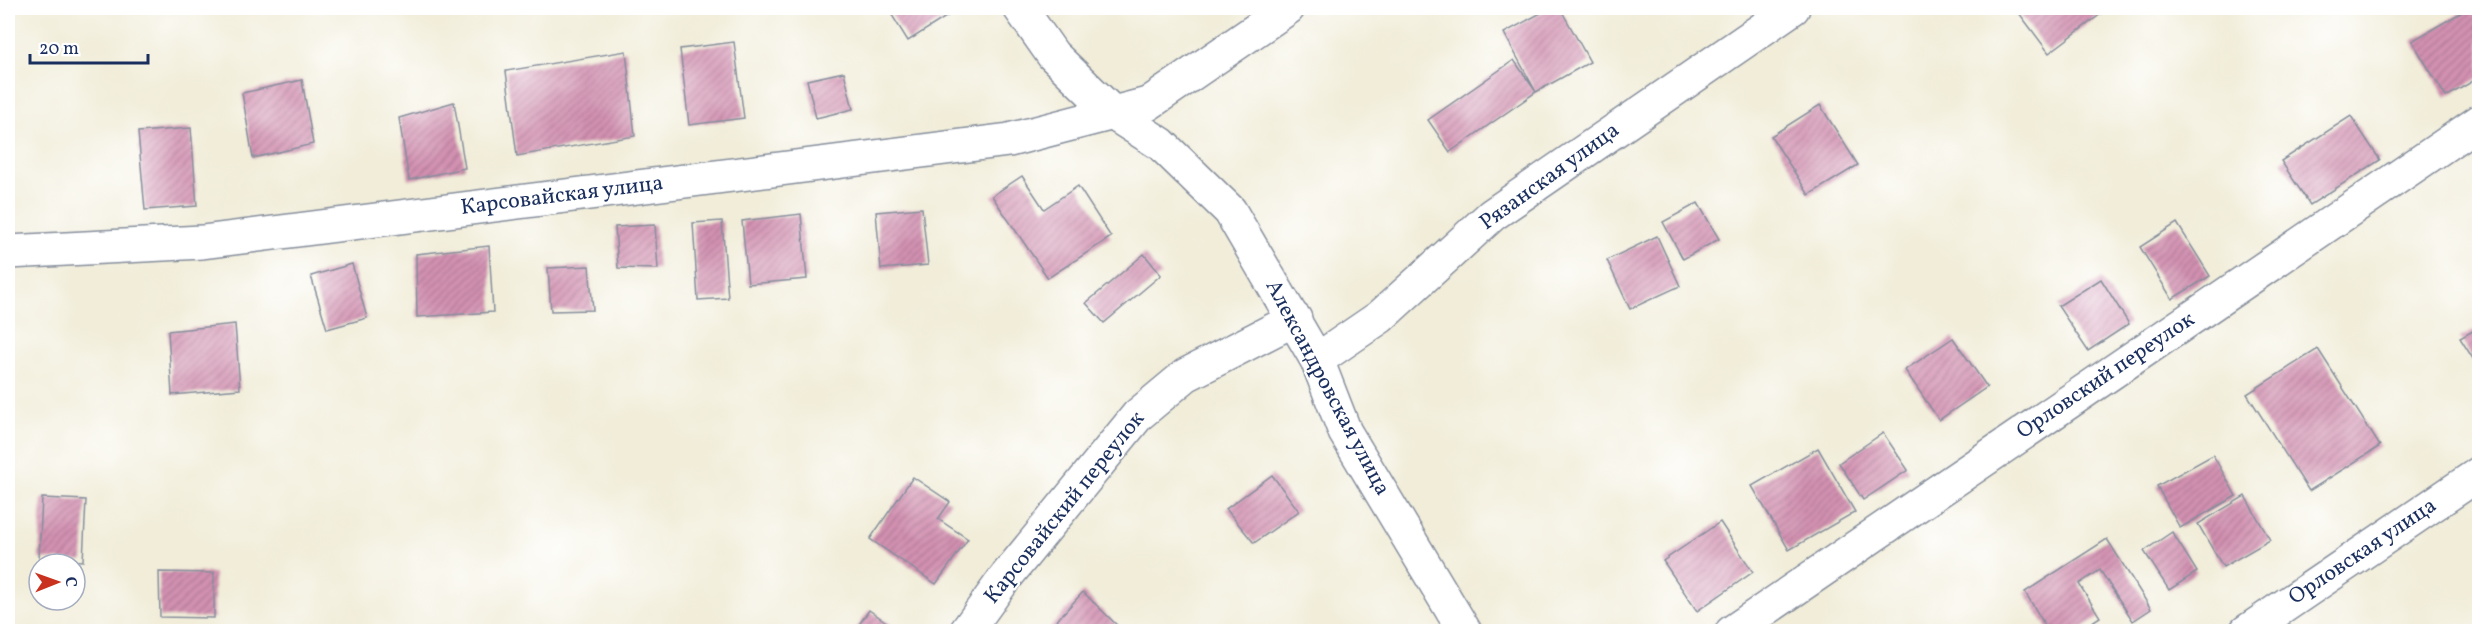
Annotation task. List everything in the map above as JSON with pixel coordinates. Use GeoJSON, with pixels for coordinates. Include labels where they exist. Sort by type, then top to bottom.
{"type":"FeatureCollection","features":[{"type":"Feature","properties":{"kind":"street","name":"Александровская улица"},"geometry":{"type":"LineString","coordinates":[[1020,8],[1053,55],[1114,114],[1161,144],[1230,211],[1317,360],[1345,432],[1465,632]]}},
{"type":"Feature","properties":{"kind":"street","name":"Карсовайская улица"},"geometry":{"type":"LineString","coordinates":[[8,252],[202,242],[1010,140],[1148,104],[1288,8]]}},
{"type":"Feature","properties":{"kind":"street","name":"Рязанская улица"},"geometry":{"type":"LineString","coordinates":[[1317,360],[1380,317],[1492,215],[1793,8]]}},
{"type":"Feature","properties":{"kind":"street","name":"Орловский переулок"},"geometry":{"type":"LineString","coordinates":[[1732,632],[2480,121]]}},
{"type":"Feature","properties":{"kind":"street","name":"Карсовайский переулок"},"geometry":{"type":"LineString","coordinates":[[966,632],[1005,578],[1138,415],[1186,375],[1295,319]]}},
{"type":"Feature","properties":{"kind":"street","name":"Орловская улица"},"geometry":{"type":"LineString","coordinates":[[2246,632],[2480,473]]}},
{"type":"Feature","properties":{"kind":"building"},"geometry":{"type":"Polygon","coordinates":[[[896,8],[944,8],[949,15],[908,41],[890,12],[896,8]]]}},
{"type":"Feature","properties":{"kind":"building"},"geometry":{"type":"Polygon","coordinates":[[[1550,8],[1560,8],[1590,62],[1536,92],[1504,33],[1550,8]]]}},
{"type":"Feature","properties":{"kind":"building"},"geometry":{"type":"Polygon","coordinates":[[[2098,8],[2102,13],[2049,53],[2016,9],[2098,8]]]}},
{"type":"Feature","properties":{"kind":"building"},"geometry":{"type":"Polygon","coordinates":[[[2469,8],[2480,20],[2480,77],[2446,97],[2412,41],[2469,8]]]}},
{"type":"Feature","properties":{"kind":"building"},"geometry":{"type":"Polygon","coordinates":[[[734,42],[744,118],[689,125],[680,49],[734,42]]]}},
{"type":"Feature","properties":{"kind":"building"},"geometry":{"type":"Polygon","coordinates":[[[626,51],[635,136],[517,156],[506,71],[626,51]]]}},
{"type":"Feature","properties":{"kind":"building"},"geometry":{"type":"Polygon","coordinates":[[[1514,60],[1536,92],[1450,152],[1428,120],[1514,60]]]}},
{"type":"Feature","properties":{"kind":"building"},"geometry":{"type":"Polygon","coordinates":[[[844,72],[853,109],[816,118],[807,80],[844,72]]]}},
{"type":"Feature","properties":{"kind":"building"},"geometry":{"type":"Polygon","coordinates":[[[302,80],[313,144],[253,158],[242,93],[302,80]]]}},
{"type":"Feature","properties":{"kind":"building"},"geometry":{"type":"Polygon","coordinates":[[[454,102],[465,168],[409,180],[399,118],[454,102]]]}},
{"type":"Feature","properties":{"kind":"building"},"geometry":{"type":"Polygon","coordinates":[[[1820,105],[1858,165],[1809,195],[1771,136],[1820,105]]]}},
{"type":"Feature","properties":{"kind":"building"},"geometry":{"type":"Polygon","coordinates":[[[2351,116],[2380,160],[2310,205],[2281,161],[2351,116]]]}},
{"type":"Feature","properties":{"kind":"building"},"geometry":{"type":"Polygon","coordinates":[[[191,128],[197,206],[145,210],[138,132],[191,128]]]}},
{"type":"Feature","properties":{"kind":"building"},"geometry":{"type":"Polygon","coordinates":[[[1022,176],[1044,209],[1078,186],[1111,237],[1048,278],[992,196],[1022,176]]]}},
{"type":"Feature","properties":{"kind":"building"},"geometry":{"type":"Polygon","coordinates":[[[1698,203],[1719,239],[1683,259],[1663,222],[1698,203]]]}},
{"type":"Feature","properties":{"kind":"building"},"geometry":{"type":"Polygon","coordinates":[[[922,208],[928,265],[881,269],[876,212],[922,208]]]}},
{"type":"Feature","properties":{"kind":"building"},"geometry":{"type":"Polygon","coordinates":[[[801,214],[807,279],[748,284],[742,221],[801,214]]]}},
{"type":"Feature","properties":{"kind":"building"},"geometry":{"type":"Polygon","coordinates":[[[722,221],[728,298],[698,300],[693,223],[722,221]]]}},
{"type":"Feature","properties":{"kind":"building"},"geometry":{"type":"Polygon","coordinates":[[[2177,223],[2210,276],[2172,299],[2140,247],[2177,223]]]}},
{"type":"Feature","properties":{"kind":"building"},"geometry":{"type":"Polygon","coordinates":[[[655,225],[658,269],[618,268],[615,227],[655,225]]]}},
{"type":"Feature","properties":{"kind":"building"},"geometry":{"type":"Polygon","coordinates":[[[1657,236],[1680,286],[1630,309],[1607,260],[1657,236]]]}},
{"type":"Feature","properties":{"kind":"building"},"geometry":{"type":"Polygon","coordinates":[[[489,246],[493,312],[417,317],[416,254],[489,246]]]}},
{"type":"Feature","properties":{"kind":"building"},"geometry":{"type":"Polygon","coordinates":[[[1144,254],[1161,275],[1104,323],[1086,303],[1144,254]]]}},
{"type":"Feature","properties":{"kind":"building"},"geometry":{"type":"Polygon","coordinates":[[[352,264],[367,318],[327,329],[311,276],[352,264]]]}},
{"type":"Feature","properties":{"kind":"building"},"geometry":{"type":"Polygon","coordinates":[[[589,266],[593,310],[551,311],[548,268],[589,266]]]}},
{"type":"Feature","properties":{"kind":"building"},"geometry":{"type":"Polygon","coordinates":[[[2101,279],[2129,324],[2088,351],[2058,306],[2101,279]]]}},
{"type":"Feature","properties":{"kind":"building"},"geometry":{"type":"Polygon","coordinates":[[[235,324],[240,389],[172,395],[168,331],[235,324]]]}},
{"type":"Feature","properties":{"kind":"building"},"geometry":{"type":"Polygon","coordinates":[[[2480,327],[2480,370],[2460,338],[2480,327]]]}},
{"type":"Feature","properties":{"kind":"building"},"geometry":{"type":"Polygon","coordinates":[[[1953,338],[1987,387],[1939,420],[1905,370],[1953,338]]]}},
{"type":"Feature","properties":{"kind":"building"},"geometry":{"type":"Polygon","coordinates":[[[2318,349],[2380,446],[2309,491],[2247,394],[2318,349]]]}},
{"type":"Feature","properties":{"kind":"building"},"geometry":{"type":"Polygon","coordinates":[[[1883,433],[1908,470],[1863,500],[1839,463],[1883,433]]]}},
{"type":"Feature","properties":{"kind":"building"},"geometry":{"type":"Polygon","coordinates":[[[1818,448],[1855,512],[1789,550],[1752,486],[1818,448]]]}},
{"type":"Feature","properties":{"kind":"building"},"geometry":{"type":"Polygon","coordinates":[[[2213,455],[2236,496],[2180,528],[2157,486],[2213,455]]]}},
{"type":"Feature","properties":{"kind":"building"},"geometry":{"type":"Polygon","coordinates":[[[1272,475],[1299,511],[1254,543],[1226,509],[1272,475]]]}},
{"type":"Feature","properties":{"kind":"building"},"geometry":{"type":"Polygon","coordinates":[[[913,477],[950,502],[938,519],[968,539],[936,584],[870,539],[913,477]]]}},
{"type":"Feature","properties":{"kind":"building"},"geometry":{"type":"Polygon","coordinates":[[[2245,496],[2270,540],[2223,567],[2198,524],[2245,496]]]}},
{"type":"Feature","properties":{"kind":"building"},"geometry":{"type":"Polygon","coordinates":[[[42,498],[86,500],[83,552],[39,552],[42,498]]]}},
{"type":"Feature","properties":{"kind":"building"},"geometry":{"type":"Polygon","coordinates":[[[1720,522],[1753,572],[1697,611],[1663,561],[1720,522]]]}},
{"type":"Feature","properties":{"kind":"building"},"geometry":{"type":"Polygon","coordinates":[[[2172,532],[2197,572],[2169,590],[2144,551],[2172,532]]]}},
{"type":"Feature","properties":{"kind":"building"},"geometry":{"type":"Polygon","coordinates":[[[2107,539],[2151,609],[2133,621],[2100,570],[2079,584],[2100,617],[2077,632],[2049,632],[2025,592],[2107,539]]]}},
{"type":"Feature","properties":{"kind":"building"},"geometry":{"type":"Polygon","coordinates":[[[159,572],[214,573],[214,618],[160,617],[159,572]]]}},
{"type":"Feature","properties":{"kind":"building"},"geometry":{"type":"Polygon","coordinates":[[[1083,592],[1124,632],[1046,632],[1083,592]]]}},
{"type":"Feature","properties":{"kind":"building"},"geometry":{"type":"Polygon","coordinates":[[[869,610],[901,632],[854,632],[869,610]]]}}]}
